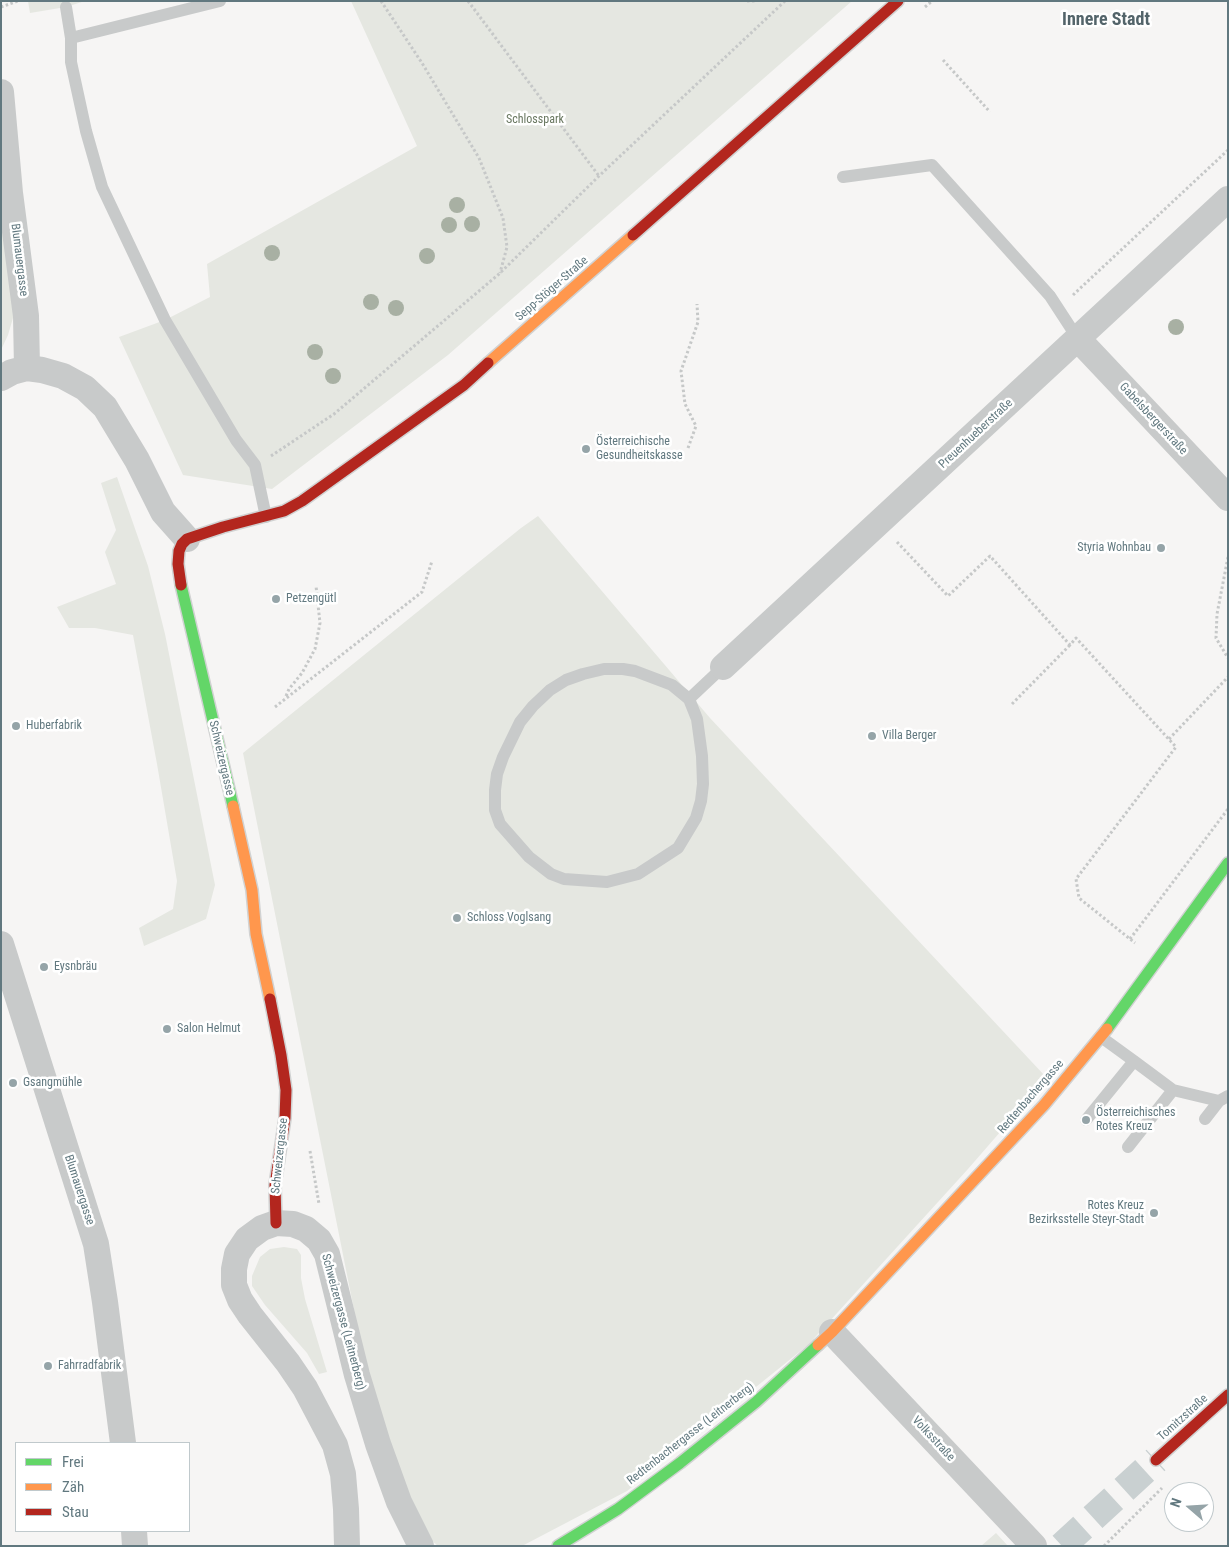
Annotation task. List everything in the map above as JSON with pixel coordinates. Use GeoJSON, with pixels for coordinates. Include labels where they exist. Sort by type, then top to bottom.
{"type":"FeatureCollection","features":[{"type":"Feature","properties":{"kind":"street","name":"Sepp-Stöger-Straße"},"geometry":{"type":"LineString","coordinates":[[187,539],[223,527],[266,517],[284,511],[302,501],[464,385],[898,1]]}},
{"type":"Feature","properties":{"kind":"street","name":"Blumauergasse"},"geometry":{"type":"LineString","coordinates":[[1,92],[10,193],[26,316],[27,368]]}},
{"type":"Feature","properties":{"kind":"street","name":"Preuenhueberstraße"},"geometry":{"type":"LineString","coordinates":[[723,667],[1228,199]]}},
{"type":"Feature","properties":{"kind":"street","name":"Gabelsbergerstraße"},"geometry":{"type":"LineString","coordinates":[[1078,339],[1228,498]]}},
{"type":"Feature","properties":{"kind":"street"},"geometry":{"type":"LineString","coordinates":[[1,378],[12,372],[27,368],[63,376],[85,388],[105,407],[137,460],[163,512],[187,539]]}},
{"type":"Feature","properties":{"kind":"street","name":"Schweizergasse"},"geometry":{"type":"LineString","coordinates":[[187,539],[179,551],[178,564],[181,584],[252,890],[256,934],[281,1055],[286,1090],[285,1118],[276,1185],[276,1223]]}},
{"type":"Feature","properties":{"kind":"street","name":"Redtenbachergasse"},"geometry":{"type":"LineString","coordinates":[[832,1332],[1044,1105],[1101,1037],[1228,863]]}},
{"type":"Feature","properties":{"kind":"street","name":"Blumauergasse"},"geometry":{"type":"LineString","coordinates":[[1,944],[96,1244],[123,1442]]}},
{"type":"Feature","properties":{"kind":"street"},"geometry":{"type":"LineString","coordinates":[[276,1223],[262,1228],[247,1239],[237,1254],[234,1268],[234,1285],[240,1300],[250,1315],[305,1388],[335,1445],[343,1474],[347,1546]]}},
{"type":"Feature","properties":{"kind":"street","name":"Schweizergasse (Leitnerberg)"},"geometry":{"type":"LineString","coordinates":[[276,1223],[293,1224],[306,1229],[318,1240],[327,1254],[357,1374],[378,1444],[399,1502],[421,1546]]}},
{"type":"Feature","properties":{"kind":"street","name":"Redtenbachergasse (Leitnerberg)"},"geometry":{"type":"LineString","coordinates":[[563,1545],[618,1509],[680,1463],[756,1402],[832,1332]]}},
{"type":"Feature","properties":{"kind":"street","name":"Volksstraße"},"geometry":{"type":"LineString","coordinates":[[832,1332],[1034,1546]]}},
{"type":"Feature","properties":{"kind":"street","name":"Tomitzstraße"},"geometry":{"type":"LineString","coordinates":[[1156,1460],[1228,1395]]}},
{"type":"Feature","properties":{"kind":"street"},"geometry":{"type":"LineString","coordinates":[[134,1532],[135,1546]]}},
{"type":"Feature","properties":{"kind":"lane"},"geometry":{"type":"LineString","coordinates":[[71,38],[220,1]]}},
{"type":"Feature","properties":{"kind":"lane"},"geometry":{"type":"LineString","coordinates":[[66,7],[71,38],[71,62],[86,131],[102,188],[165,320],[236,440],[255,465],[266,517]]}},
{"type":"Feature","properties":{"kind":"lane"},"geometry":{"type":"LineString","coordinates":[[843,177],[932,165],[1050,296],[1078,339]]}},
{"type":"Feature","properties":{"kind":"lane"},"geometry":{"type":"LineString","coordinates":[[689,699],[723,667]]}},
{"type":"Feature","properties":{"kind":"lane"},"geometry":{"type":"LineString","coordinates":[[604,669],[623,669],[635,671],[672,685],[689,699],[697,719],[702,756],[703,784],[696,818],[678,848],[638,874],[607,882],[577,881],[551,874],[530,856],[500,824],[495,810],[495,790],[497,774],[503,757],[520,722],[550,690],[566,680],[583,674],[604,669]]}},
{"type":"Feature","properties":{"kind":"lane"},"geometry":{"type":"LineString","coordinates":[[1101,1037],[1173,1090],[1223,1098]]}},
{"type":"Feature","properties":{"kind":"lane"},"geometry":{"type":"LineString","coordinates":[[1086,1120],[1134,1061]]}},
{"type":"Feature","properties":{"kind":"lane"},"geometry":{"type":"LineString","coordinates":[[1128,1147],[1173,1090]]}},
{"type":"Feature","properties":{"kind":"lane"},"geometry":{"type":"LineString","coordinates":[[1205,1119],[1223,1098]]}},
{"type":"Feature","properties":{"kind":"path"},"geometry":{"type":"LineString","coordinates":[[1,7],[18,1]]}},
{"type":"Feature","properties":{"kind":"path"},"geometry":{"type":"LineString","coordinates":[[381,1],[422,63],[479,158],[503,218],[507,247],[499,274]]}},
{"type":"Feature","properties":{"kind":"path"},"geometry":{"type":"LineString","coordinates":[[468,1],[599,176]]}},
{"type":"Feature","properties":{"kind":"path"},"geometry":{"type":"LineString","coordinates":[[747,1],[757,1]]}},
{"type":"Feature","properties":{"kind":"path"},"geometry":{"type":"LineString","coordinates":[[255,465],[334,414],[499,274],[599,176],[785,1]]}},
{"type":"Feature","properties":{"kind":"path"},"geometry":{"type":"LineString","coordinates":[[943,60],[990,112]]}},
{"type":"Feature","properties":{"kind":"path"},"geometry":{"type":"LineString","coordinates":[[1055,304],[1067,301],[1228,150]]}},
{"type":"Feature","properties":{"kind":"path"},"geometry":{"type":"LineString","coordinates":[[688,448],[696,426],[685,404],[681,371],[698,322],[697,304]]}},
{"type":"Feature","properties":{"kind":"path"},"geometry":{"type":"LineString","coordinates":[[880,523],[948,596],[990,556],[1070,644]]}},
{"type":"Feature","properties":{"kind":"path"},"geometry":{"type":"LineString","coordinates":[[1228,557],[1217,614],[1216,638],[1228,658]]}},
{"type":"Feature","properties":{"kind":"path"},"geometry":{"type":"LineString","coordinates":[[275,707],[422,592],[432,561]]}},
{"type":"Feature","properties":{"kind":"path"},"geometry":{"type":"LineString","coordinates":[[286,698],[289,689],[308,662],[318,637],[320,623],[316,586]]}},
{"type":"Feature","properties":{"kind":"path"},"geometry":{"type":"LineString","coordinates":[[1012,704],[1076,638],[1176,747],[1076,879],[1079,898],[1130,939],[1228,809]]}},
{"type":"Feature","properties":{"kind":"path"},"geometry":{"type":"LineString","coordinates":[[1169,739],[1228,677]]}},
{"type":"Feature","properties":{"kind":"path"},"geometry":{"type":"LineString","coordinates":[[1104,1546],[1164,1486]]}},
{"type":"Feature","properties":{"kind":"green space"},"geometry":{"type":"Polygon","coordinates":[[[28,1],[85,1],[66,7],[30,13],[28,1]]]}},
{"type":"Feature","properties":{"kind":"green space","name":"Schlosspark"},"geometry":{"type":"Polygon","coordinates":[[[351,1],[852,1],[448,355],[272,489],[183,475],[119,337],[165,320],[210,297],[207,264],[417,146],[351,1]]]}},
{"type":"Feature","properties":{"kind":"green space"},"geometry":{"type":"Polygon","coordinates":[[[1,142],[15,311],[8,335],[1,350],[1,142]]]}},
{"type":"Feature","properties":{"kind":"green space"},"geometry":{"type":"Polygon","coordinates":[[[117,477],[148,566],[165,634],[215,885],[206,919],[144,946],[139,928],[173,909],[177,881],[133,635],[95,628],[69,628],[57,607],[116,584],[105,552],[116,530],[101,483],[117,477]]]}},
{"type":"Feature","properties":{"kind":"green space"},"geometry":{"type":"Polygon","coordinates":[[[538,516],[710,718],[1045,1076],[1034,1093],[968,1169],[808,1345],[627,1491],[522,1546],[438,1546],[431,1540],[412,1515],[363,1355],[243,753],[538,516]]]}},
{"type":"Feature","properties":{"kind":"green space"},"geometry":{"type":"Polygon","coordinates":[[[284,1247],[297,1249],[301,1255],[301,1278],[305,1299],[327,1372],[319,1374],[307,1353],[265,1305],[252,1286],[252,1276],[260,1257],[270,1249],[284,1247]]]}},
{"type":"Feature","properties":{"kind":"green space"},"geometry":{"type":"Polygon","coordinates":[[[996,1533],[1008,1546],[981,1546],[996,1533]]]}},
{"type":"Feature","properties":{"kind":"tunnel"},"geometry":{"type":"LineString","coordinates":[[1062,1546],[1156,1460]]}},
{"type":"Feature","properties":{"kind":"traffic: fast"},"geometry":{"type":"LineString","coordinates":[[181,585],[233,806]]}},
{"type":"Feature","properties":{"kind":"traffic: fast"},"geometry":{"type":"LineString","coordinates":[[1107,1029],[1228,863]]}},
{"type":"Feature","properties":{"kind":"traffic: fast"},"geometry":{"type":"LineString","coordinates":[[558,1546],[618,1509],[680,1463],[756,1402],[818,1345]]}},
{"type":"Feature","properties":{"kind":"traffic: slow"},"geometry":{"type":"LineString","coordinates":[[488,363],[633,235]]}},
{"type":"Feature","properties":{"kind":"traffic: slow"},"geometry":{"type":"LineString","coordinates":[[233,806],[252,890],[256,934],[270,999]]}},
{"type":"Feature","properties":{"kind":"traffic: slow"},"geometry":{"type":"LineString","coordinates":[[818,1345],[1044,1105],[1107,1029]]}},
{"type":"Feature","properties":{"kind":"traffic: jam"},"geometry":{"type":"LineString","coordinates":[[633,235],[898,1]]}},
{"type":"Feature","properties":{"kind":"traffic: jam"},"geometry":{"type":"LineString","coordinates":[[181,585],[178,564],[179,551],[187,539],[223,527],[284,511],[302,501],[464,385],[488,363]]}},
{"type":"Feature","properties":{"kind":"traffic: jam"},"geometry":{"type":"LineString","coordinates":[[270,999],[286,1090],[285,1118],[275,1185],[276,1223]]}},
{"type":"Feature","properties":{"kind":"traffic: jam"},"geometry":{"type":"LineString","coordinates":[[1156,1460],[1228,1395]]}},
{"type":"Feature","properties":{"kind":"place","name":"Österreichische Gesundheitskasse"},"geometry":{"type":"Point","coordinates":[586,449]}},
{"type":"Feature","properties":{"kind":"place","name":"Styria Wohnbau"},"geometry":{"type":"Point","coordinates":[1161,548]}},
{"type":"Feature","properties":{"kind":"place","name":"Petzengütl"},"geometry":{"type":"Point","coordinates":[276,599]}},
{"type":"Feature","properties":{"kind":"place","name":"Huberfabrik"},"geometry":{"type":"Point","coordinates":[16,726]}},
{"type":"Feature","properties":{"kind":"place","name":"Villa Berger"},"geometry":{"type":"Point","coordinates":[872,736]}},
{"type":"Feature","properties":{"kind":"place","name":"Schloss Voglsang"},"geometry":{"type":"Point","coordinates":[457,918]}},
{"type":"Feature","properties":{"kind":"place","name":"Eysnbräu"},"geometry":{"type":"Point","coordinates":[44,967]}},
{"type":"Feature","properties":{"kind":"place","name":"Salon Helmut"},"geometry":{"type":"Point","coordinates":[167,1029]}},
{"type":"Feature","properties":{"kind":"place","name":"Gsangmühle"},"geometry":{"type":"Point","coordinates":[13,1083]}},
{"type":"Feature","properties":{"kind":"place","name":"Österreichisches Rotes Kreuz"},"geometry":{"type":"Point","coordinates":[1086,1120]}},
{"type":"Feature","properties":{"kind":"place","name":"Rotes Kreuz Bezirksstelle Steyr-Stadt"},"geometry":{"type":"Point","coordinates":[1154,1213]}},
{"type":"Feature","properties":{"kind":"place","name":"Fahrradfabrik"},"geometry":{"type":"Point","coordinates":[48,1366]}},
{"type":"Feature","properties":{"kind":"district","name":"Innere Stadt"},"geometry":{"type":"Point","coordinates":[1106,20]}}]}
